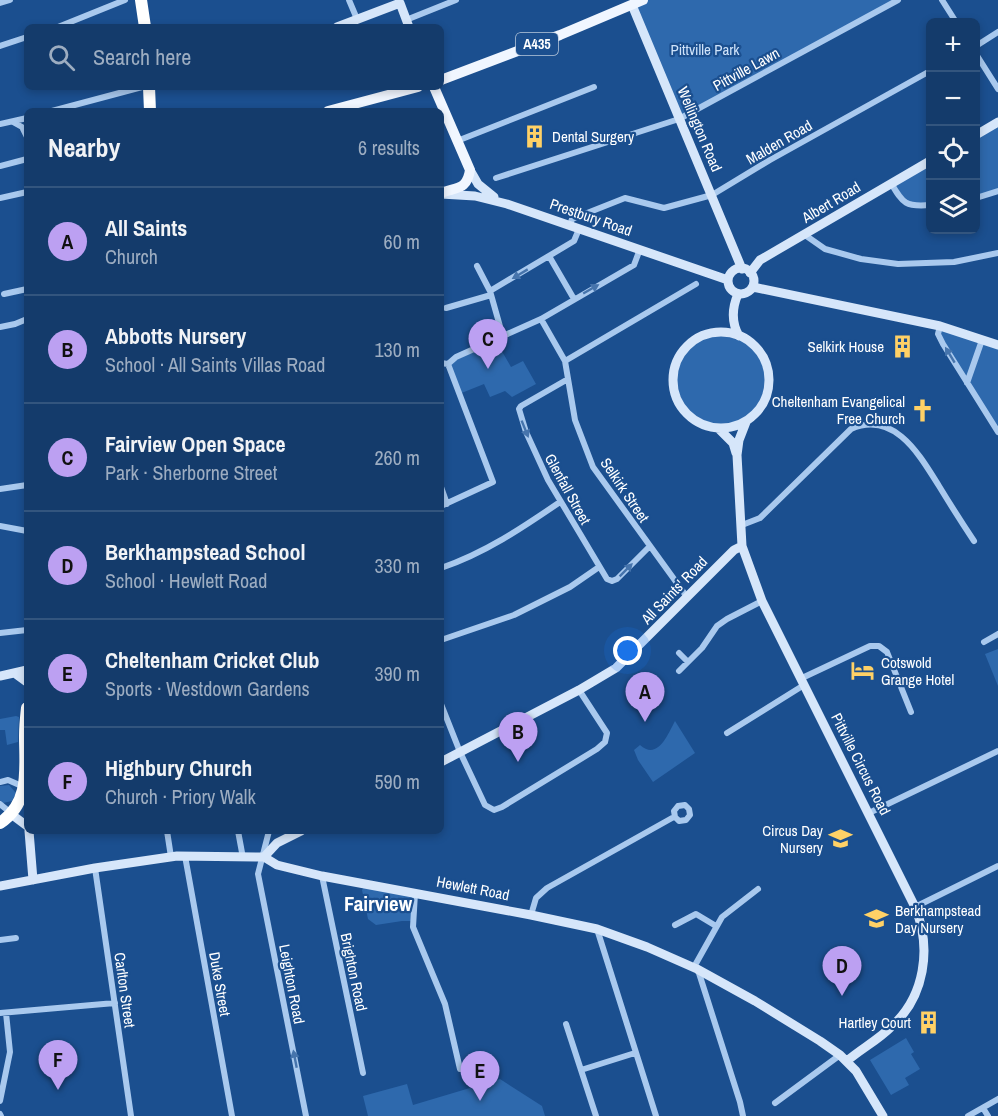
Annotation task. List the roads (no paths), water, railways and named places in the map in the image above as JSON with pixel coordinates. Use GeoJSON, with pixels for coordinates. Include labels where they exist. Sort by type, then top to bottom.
{"type":"FeatureCollection","features":[{"type":"Feature","properties":{"kind":"highway"},"geometry":{"type":"LineString","coordinates":[[141,0],[145,24]]}},
{"type":"Feature","properties":{"kind":"highway"},"geometry":{"type":"LineString","coordinates":[[146,90],[149,108]]}},
{"type":"Feature","properties":{"kind":"highway"},"geometry":{"type":"LineString","coordinates":[[0,823],[11,814],[24,794]]}},
{"type":"Feature","properties":{"kind":"main road","name":"A435"},"geometry":{"type":"LineString","coordinates":[[444,79],[560,35],[635,2]]}},
{"type":"Feature","properties":{"kind":"main road"},"geometry":{"type":"LineString","coordinates":[[146,90],[154,108]]}},
{"type":"Feature","properties":{"kind":"main road"},"geometry":{"type":"LineString","coordinates":[[339,108],[407,90]]}},
{"type":"Feature","properties":{"kind":"main road"},"geometry":{"type":"LineString","coordinates":[[435,90],[443,108]]}},
{"type":"Feature","properties":{"kind":"main road"},"geometry":{"type":"LineString","coordinates":[[444,110],[470,170],[463,185],[444,192]]}},
{"type":"Feature","properties":{"kind":"street"},"geometry":{"type":"LineString","coordinates":[[0,3],[10,0]]}},
{"type":"Feature","properties":{"kind":"street"},"geometry":{"type":"LineString","coordinates":[[65,24],[125,0]]}},
{"type":"Feature","properties":{"kind":"street"},"geometry":{"type":"LineString","coordinates":[[348,0],[357,19]]}},
{"type":"Feature","properties":{"kind":"street"},"geometry":{"type":"LineString","coordinates":[[344,24],[399,1],[408,23],[456,0]]}},
{"type":"Feature","properties":{"kind":"street","name":"Pittville Lawn"},"geometry":{"type":"LineString","coordinates":[[496,178],[679,119],[898,0]]}},
{"type":"Feature","properties":{"kind":"street"},"geometry":{"type":"LineString","coordinates":[[942,0],[953,18]]}},
{"type":"Feature","properties":{"kind":"street","name":"Wellington Road"},"geometry":{"type":"LineString","coordinates":[[635,2],[679,119],[746,271]]}},
{"type":"Feature","properties":{"kind":"street"},"geometry":{"type":"LineString","coordinates":[[980,43],[998,32]]}},
{"type":"Feature","properties":{"kind":"street"},"geometry":{"type":"LineString","coordinates":[[0,46],[24,39]]}},
{"type":"Feature","properties":{"kind":"street"},"geometry":{"type":"LineString","coordinates":[[980,62],[998,89]]}},
{"type":"Feature","properties":{"kind":"street","name":"Malden Road"},"geometry":{"type":"LineString","coordinates":[[446,308],[491,293],[574,242],[572,219],[625,198],[664,208],[712,195],[928,72]]}},
{"type":"Feature","properties":{"kind":"street"},"geometry":{"type":"LineString","coordinates":[[457,141],[594,87]]}},
{"type":"Feature","properties":{"kind":"street"},"geometry":{"type":"LineString","coordinates":[[65,108],[146,90]]}},
{"type":"Feature","properties":{"kind":"street"},"geometry":{"type":"LineString","coordinates":[[0,124],[24,119]]}},
{"type":"Feature","properties":{"kind":"street"},"geometry":{"type":"LineString","coordinates":[[13,121],[24,130]]}},
{"type":"Feature","properties":{"kind":"street"},"geometry":{"type":"LineString","coordinates":[[980,132],[998,122]]}},
{"type":"Feature","properties":{"kind":"street"},"geometry":{"type":"LineString","coordinates":[[0,166],[24,160]]}},
{"type":"Feature","properties":{"kind":"street","name":"Albert Road"},"geometry":{"type":"LineString","coordinates":[[746,271],[760,260],[926,163]]}},
{"type":"Feature","properties":{"kind":"street"},"geometry":{"type":"LineString","coordinates":[[470,170],[478,184],[487,193],[507,204]]}},
{"type":"Feature","properties":{"kind":"street"},"geometry":{"type":"LineString","coordinates":[[891,183],[901,200],[907,204],[926,205]]}},
{"type":"Feature","properties":{"kind":"street"},"geometry":{"type":"LineString","coordinates":[[980,196],[998,191]]}},
{"type":"Feature","properties":{"kind":"street"},"geometry":{"type":"LineString","coordinates":[[0,198],[24,193]]}},
{"type":"Feature","properties":{"kind":"street","name":"Prestbury Road"},"geometry":{"type":"LineString","coordinates":[[444,193],[475,196],[507,204],[728,280]]}},
{"type":"Feature","properties":{"kind":"street"},"geometry":{"type":"LineString","coordinates":[[805,235],[825,249],[861,259],[898,264],[954,262],[998,253]]}},
{"type":"Feature","properties":{"kind":"street"},"geometry":{"type":"LineString","coordinates":[[444,505],[493,482],[444,363],[541,319],[634,265],[640,249]]}},
{"type":"Feature","properties":{"kind":"street"},"geometry":{"type":"LineString","coordinates":[[549,256],[574,299]]}},
{"type":"Feature","properties":{"kind":"street"},"geometry":{"type":"LineString","coordinates":[[477,266],[491,293],[503,337]]}},
{"type":"Feature","properties":{"kind":"street"},"geometry":{"type":"LineString","coordinates":[[746,271],[753,279],[753,287],[746,293],[738,294],[730,287],[728,280],[731,273],[746,271]]}},
{"type":"Feature","properties":{"kind":"street"},"geometry":{"type":"LineString","coordinates":[[565,361],[696,284]]}},
{"type":"Feature","properties":{"kind":"street"},"geometry":{"type":"LineString","coordinates":[[753,287],[940,326],[998,345]]}},
{"type":"Feature","properties":{"kind":"street"},"geometry":{"type":"LineString","coordinates":[[4,294],[24,290]]}},
{"type":"Feature","properties":{"kind":"street"},"geometry":{"type":"LineString","coordinates":[[738,294],[734,303],[733,320],[739,336]]}},
{"type":"Feature","properties":{"kind":"street","name":"Selkirk Street"},"geometry":{"type":"LineString","coordinates":[[541,319],[565,361],[577,426],[593,467],[687,597]]}},
{"type":"Feature","properties":{"kind":"street"},"geometry":{"type":"LineString","coordinates":[[0,327],[24,320]]}},
{"type":"Feature","properties":{"kind":"street"},"geometry":{"type":"LineString","coordinates":[[723,332],[733,320]]}},
{"type":"Feature","properties":{"kind":"street"},"geometry":{"type":"LineString","coordinates":[[940,326],[938,334],[998,432]]}},
{"type":"Feature","properties":{"kind":"street"},"geometry":{"type":"LineString","coordinates":[[723,332],[739,336],[757,348],[769,373],[769,387],[765,401],[746,422],[733,427],[718,428],[702,425],[687,414],[677,398],[673,377],[680,356],[689,345],[708,334],[723,332]]}},
{"type":"Feature","properties":{"kind":"street"},"geometry":{"type":"LineString","coordinates":[[967,383],[982,340]]}},
{"type":"Feature","properties":{"kind":"street","name":"Glenfall Street"},"geometry":{"type":"LineString","coordinates":[[568,379],[521,406],[518,411],[537,458],[599,567]]}},
{"type":"Feature","properties":{"kind":"street","name":"Pittville Circus Road"},"geometry":{"type":"LineString","coordinates":[[746,422],[739,440],[737,455],[742,546],[762,601],[870,813],[922,927],[925,948],[923,969],[918,989],[910,1005],[892,1026],[843,1058]]}},
{"type":"Feature","properties":{"kind":"street"},"geometry":{"type":"LineString","coordinates":[[742,525],[760,518],[851,429],[865,425],[880,426],[900,435],[914,447],[974,541]]}},
{"type":"Feature","properties":{"kind":"street","name":"Pittville Circus Road"},"geometry":{"type":"LineString","coordinates":[[718,428],[733,443],[737,455]]}},
{"type":"Feature","properties":{"kind":"street"},"geometry":{"type":"LineString","coordinates":[[0,489],[24,485]]}},
{"type":"Feature","properties":{"kind":"street"},"geometry":{"type":"LineString","coordinates":[[444,567],[503,540],[560,502]]}},
{"type":"Feature","properties":{"kind":"street"},"geometry":{"type":"LineString","coordinates":[[0,526],[24,530]]}},
{"type":"Feature","properties":{"kind":"street","name":"All Saints' Road"},"geometry":{"type":"LineString","coordinates":[[444,760],[579,690],[616,668],[734,550],[742,546]]}},
{"type":"Feature","properties":{"kind":"street"},"geometry":{"type":"LineString","coordinates":[[444,639],[514,615],[570,587],[599,567],[607,579],[615,580],[649,547]]}},
{"type":"Feature","properties":{"kind":"street"},"geometry":{"type":"LineString","coordinates":[[679,671],[702,648],[713,630],[722,622],[762,601]]}},
{"type":"Feature","properties":{"kind":"street"},"geometry":{"type":"LineString","coordinates":[[0,633],[24,630]]}},
{"type":"Feature","properties":{"kind":"street"},"geometry":{"type":"LineString","coordinates":[[984,642],[998,634]]}},
{"type":"Feature","properties":{"kind":"street"},"geometry":{"type":"LineString","coordinates":[[728,733],[803,682],[870,646],[879,646],[887,652],[911,712]]}},
{"type":"Feature","properties":{"kind":"street"},"geometry":{"type":"LineString","coordinates":[[679,653],[688,662]]}},
{"type":"Feature","properties":{"kind":"street"},"geometry":{"type":"LineString","coordinates":[[0,676],[24,671]]}},
{"type":"Feature","properties":{"kind":"street"},"geometry":{"type":"LineString","coordinates":[[16,674],[24,680]]}},
{"type":"Feature","properties":{"kind":"street"},"geometry":{"type":"LineString","coordinates":[[444,712],[485,805],[491,809],[500,809],[605,742],[607,733],[579,690]]}},
{"type":"Feature","properties":{"kind":"street"},"geometry":{"type":"LineString","coordinates":[[870,813],[998,751]]}},
{"type":"Feature","properties":{"kind":"street"},"geometry":{"type":"LineString","coordinates":[[0,782],[8,780],[24,791]]}},
{"type":"Feature","properties":{"kind":"street"},"geometry":{"type":"LineString","coordinates":[[0,804],[24,824]]}},
{"type":"Feature","properties":{"kind":"street"},"geometry":{"type":"LineString","coordinates":[[531,915],[536,898],[547,888],[675,817]]}},
{"type":"Feature","properties":{"kind":"street"},"geometry":{"type":"LineString","coordinates":[[29,834],[33,880]]}},
{"type":"Feature","properties":{"kind":"street"},"geometry":{"type":"LineString","coordinates":[[167,834],[171,857]]}},
{"type":"Feature","properties":{"kind":"street"},"geometry":{"type":"LineString","coordinates":[[239,834],[243,858]]}},
{"type":"Feature","properties":{"kind":"street","name":"Leighton Road"},"geometry":{"type":"LineString","coordinates":[[268,834],[258,874],[306,1116]]}},
{"type":"Feature","properties":{"kind":"street"},"geometry":{"type":"LineString","coordinates":[[264,858],[277,843],[295,834]]}},
{"type":"Feature","properties":{"kind":"street","name":"Hewlett Road"},"geometry":{"type":"LineString","coordinates":[[0,886],[95,868],[185,855],[264,858],[278,865],[322,876],[597,929],[696,968],[773,1012],[843,1058],[866,1085],[883,1116]]}},
{"type":"Feature","properties":{"kind":"street","name":"Duke Street"},"geometry":{"type":"LineString","coordinates":[[185,855],[232,1116]]}},
{"type":"Feature","properties":{"kind":"street"},"geometry":{"type":"LineString","coordinates":[[915,908],[998,866]]}},
{"type":"Feature","properties":{"kind":"street","name":"Carlton Street"},"geometry":{"type":"LineString","coordinates":[[95,868],[131,1116]]}},
{"type":"Feature","properties":{"kind":"street","name":"Brighton Road"},"geometry":{"type":"LineString","coordinates":[[322,876],[363,1073]]}},
{"type":"Feature","properties":{"kind":"street"},"geometry":{"type":"LineString","coordinates":[[742,1116],[740,1102],[696,968],[716,926],[725,913],[758,889]]}},
{"type":"Feature","properties":{"kind":"street"},"geometry":{"type":"LineString","coordinates":[[415,893],[413,927],[445,1004],[460,1069]]}},
{"type":"Feature","properties":{"kind":"street"},"geometry":{"type":"LineString","coordinates":[[675,925],[696,914],[716,926]]}},
{"type":"Feature","properties":{"kind":"street"},"geometry":{"type":"LineString","coordinates":[[597,929],[656,1116]]}},
{"type":"Feature","properties":{"kind":"street"},"geometry":{"type":"LineString","coordinates":[[0,940],[16,938]]}},
{"type":"Feature","properties":{"kind":"street"},"geometry":{"type":"LineString","coordinates":[[0,1101],[10,1052],[3,1013],[115,1003]]}},
{"type":"Feature","properties":{"kind":"street"},"geometry":{"type":"LineString","coordinates":[[566,1024],[597,1116]]}},
{"type":"Feature","properties":{"kind":"street"},"geometry":{"type":"LineString","coordinates":[[581,1070],[635,1053]]}},
{"type":"Feature","properties":{"kind":"street"},"geometry":{"type":"LineString","coordinates":[[775,1103],[843,1058]]}},
{"type":"Feature","properties":{"kind":"street"},"geometry":{"type":"LineString","coordinates":[[968,1116],[998,1099]]}},
{"type":"Feature","properties":{"kind":"street"},"geometry":{"type":"LineString","coordinates":[[983,1108],[988,1116]]}},
{"type":"Feature","properties":{"kind":"place","name":"Dental Surgery"},"geometry":{"type":"Point","coordinates":[534,136]}},
{"type":"Feature","properties":{"kind":"place","name":"Selkirk House"},"geometry":{"type":"Point","coordinates":[902,346]}},
{"type":"Feature","properties":{"kind":"place","name":"Fairview Open Space"},"geometry":{"type":"Point","coordinates":[488,369]}},
{"type":"Feature","properties":{"kind":"place","name":"Cheltenham Evangelical Free Church"},"geometry":{"type":"Point","coordinates":[923,410]}},
{"type":"Feature","properties":{"kind":"place","name":"Cotswold Grange Hotel"},"geometry":{"type":"Point","coordinates":[863,671]}},
{"type":"Feature","properties":{"kind":"place","name":"All Saints"},"geometry":{"type":"Point","coordinates":[645,722]}},
{"type":"Feature","properties":{"kind":"place","name":"Abbotts Nursery"},"geometry":{"type":"Point","coordinates":[518,762]}},
{"type":"Feature","properties":{"kind":"place","name":"Circus Day Nursery"},"geometry":{"type":"Point","coordinates":[841,839]}},
{"type":"Feature","properties":{"kind":"place","name":"Berkhampstead Day Nursery"},"geometry":{"type":"Point","coordinates":[877,919]}},
{"type":"Feature","properties":{"kind":"place","name":"Berkhampstead School"},"geometry":{"type":"Point","coordinates":[842,996]}},
{"type":"Feature","properties":{"kind":"place","name":"Hartley Court"},"geometry":{"type":"Point","coordinates":[929,1022]}},
{"type":"Feature","properties":{"kind":"place","name":"Highbury Church"},"geometry":{"type":"Point","coordinates":[58,1090]}},
{"type":"Feature","properties":{"kind":"place","name":"Cheltenham Cricket Club"},"geometry":{"type":"Point","coordinates":[480,1101]}},
{"type":"Feature","properties":{"kind":"district","name":"Fairview"},"geometry":{"type":"Point","coordinates":[378,903]}},
{"type":"Feature","properties":{"kind":"park label","name":"Pittville Park"},"geometry":{"type":"Point","coordinates":[705,49]}}]}
